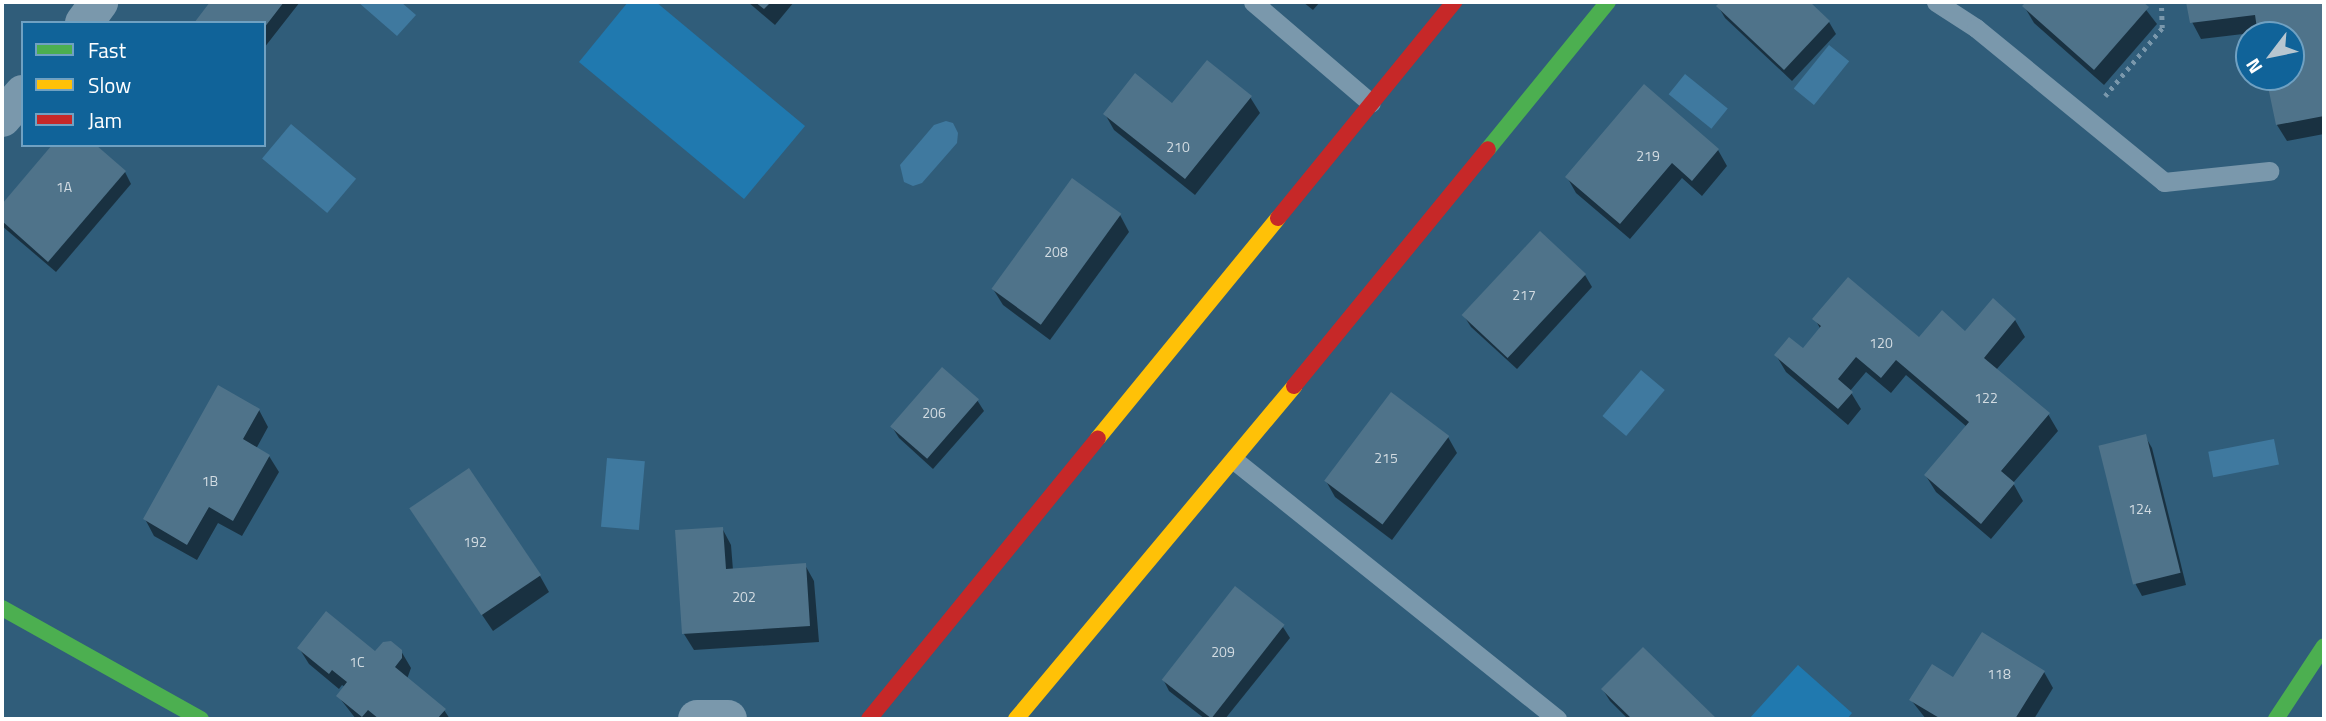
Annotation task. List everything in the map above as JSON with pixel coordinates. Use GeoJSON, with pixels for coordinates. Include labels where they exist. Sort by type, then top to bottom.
{"type":"FeatureCollection","features":[{"type":"Feature","properties":{"kind":"street"},"geometry":{"type":"LineString","coordinates":[[85,21],[99,2]]}},
{"type":"Feature","properties":{"kind":"street"},"geometry":{"type":"LineString","coordinates":[[869,719],[1454,2]]}},
{"type":"Feature","properties":{"kind":"street"},"geometry":{"type":"LineString","coordinates":[[1016,719],[1234,460],[1608,2]]}},
{"type":"Feature","properties":{"kind":"street"},"geometry":{"type":"LineString","coordinates":[[2,118],[21,96]]}},
{"type":"Feature","properties":{"kind":"street"},"geometry":{"type":"LineString","coordinates":[[2,608],[201,719]]}},
{"type":"Feature","properties":{"kind":"street"},"geometry":{"type":"LineString","coordinates":[[2276,719],[2324,646]]}},
{"type":"Feature","properties":{"kind":"street"},"geometry":{"type":"LineString","coordinates":[[697,719],[728,719]]}},
{"type":"Feature","properties":{"kind":"lane"},"geometry":{"type":"LineString","coordinates":[[1253,2],[1371,103]]}},
{"type":"Feature","properties":{"kind":"lane"},"geometry":{"type":"LineString","coordinates":[[1936,2],[1976,28],[2164,181],[2269,171]]}},
{"type":"Feature","properties":{"kind":"lane"},"geometry":{"type":"LineString","coordinates":[[1234,460],[1557,719]]}},
{"type":"Feature","properties":{"kind":"path"},"geometry":{"type":"LineString","coordinates":[[2086,118],[2162,28],[2161,2]]}},
{"type":"Feature","properties":{"kind":"shaded area"},"geometry":{"type":"Polygon","coordinates":[[[358,2],[401,2],[416,15],[397,36],[358,2]]]}},
{"type":"Feature","properties":{"kind":"shaded area"},"geometry":{"type":"Polygon","coordinates":[[[628,2],[656,2],[805,126],[744,199],[579,62],[628,2]]]}},
{"type":"Feature","properties":{"kind":"shaded area"},"geometry":{"type":"Polygon","coordinates":[[[1829,45],[1849,61],[1814,105],[1794,89],[1829,45]]]}},
{"type":"Feature","properties":{"kind":"shaded area"},"geometry":{"type":"Polygon","coordinates":[[[1685,74],[1728,109],[1711,129],[1669,94],[1685,74]]]}},
{"type":"Feature","properties":{"kind":"shaded area"},"geometry":{"type":"Polygon","coordinates":[[[946,121],[953,123],[958,133],[957,143],[922,183],[913,186],[904,182],[900,165],[934,125],[946,121]]]}},
{"type":"Feature","properties":{"kind":"shaded area"},"geometry":{"type":"Polygon","coordinates":[[[291,124],[356,179],[327,213],[262,158],[291,124]]]}},
{"type":"Feature","properties":{"kind":"shaded area"},"geometry":{"type":"Polygon","coordinates":[[[1641,370],[1665,390],[1626,436],[1602,416],[1641,370]]]}},
{"type":"Feature","properties":{"kind":"shaded area"},"geometry":{"type":"Polygon","coordinates":[[[2274,439],[2279,465],[2213,477],[2208,452],[2274,439]]]}},
{"type":"Feature","properties":{"kind":"shaded area"},"geometry":{"type":"Polygon","coordinates":[[[607,458],[645,461],[639,530],[601,527],[607,458]]]}},
{"type":"Feature","properties":{"kind":"shaded area"},"geometry":{"type":"Polygon","coordinates":[[[1798,665],[1852,713],[1847,719],[1749,719],[1798,665]]]}},
{"type":"Feature","properties":{"kind":"building"},"geometry":{"type":"Polygon","coordinates":[[[210,2],[284,2],[266,25],[266,21],[196,21],[210,2]]]}},
{"type":"Feature","properties":{"kind":"building"},"geometry":{"type":"Polygon","coordinates":[[[755,2],[771,2],[764,9],[755,2]]]}},
{"type":"Feature","properties":{"kind":"building"},"geometry":{"type":"Polygon","coordinates":[[[1720,2],[1810,2],[1830,21],[1784,70],[1716,6],[1720,2]]]}},
{"type":"Feature","properties":{"kind":"building"},"geometry":{"type":"Polygon","coordinates":[[[2026,2],[2143,2],[2149,7],[2094,70],[2022,6],[2026,2]]]}},
{"type":"Feature","properties":{"kind":"building"},"geometry":{"type":"Polygon","coordinates":[[[2186,2],[2324,2],[2324,116],[2276,125],[2269,91],[2305,91],[2305,21],[2256,21],[2255,15],[2190,23],[2186,2]]]}},
{"type":"Feature","properties":{"kind":"building"},"geometry":{"type":"Polygon","coordinates":[[[1207,60],[1252,96],[1185,179],[1103,114],[1135,73],[1172,103],[1207,60]]]}},
{"type":"Feature","properties":{"kind":"building"},"geometry":{"type":"Polygon","coordinates":[[[1644,84],[1719,149],[1692,181],[1672,163],[1620,224],[1565,177],[1644,84]]]}},
{"type":"Feature","properties":{"kind":"building"},"geometry":{"type":"Polygon","coordinates":[[[50,147],[98,147],[126,171],[48,262],[2,221],[2,204],[50,147]]]}},
{"type":"Feature","properties":{"kind":"building"},"geometry":{"type":"Polygon","coordinates":[[[1072,178],[1121,214],[1041,325],[991,289],[1072,178]]]}},
{"type":"Feature","properties":{"kind":"building"},"geometry":{"type":"Polygon","coordinates":[[[1540,231],[1586,274],[1508,358],[1462,315],[1540,231]]]}},
{"type":"Feature","properties":{"kind":"building"},"geometry":{"type":"Polygon","coordinates":[[[1848,277],[1919,337],[1942,310],[1965,331],[1993,298],[2016,319],[1984,358],[2050,413],[2001,471],[2015,483],[1981,524],[1924,475],[1969,422],[1896,360],[1881,378],[1856,357],[1838,379],[1853,392],[1838,409],[1774,355],[1789,337],[1803,348],[1821,326],[1812,319],[1848,277]]]}},
{"type":"Feature","properties":{"kind":"building"},"geometry":{"type":"Polygon","coordinates":[[[942,367],[979,399],[927,459],[890,427],[942,367]]]}},
{"type":"Feature","properties":{"kind":"building"},"geometry":{"type":"Polygon","coordinates":[[[218,385],[260,409],[243,439],[270,455],[233,521],[209,507],[187,545],[143,519],[218,385]]]}},
{"type":"Feature","properties":{"kind":"building"},"geometry":{"type":"Polygon","coordinates":[[[1391,392],[1449,436],[1382,525],[1324,481],[1391,392]]]}},
{"type":"Feature","properties":{"kind":"building"},"geometry":{"type":"Polygon","coordinates":[[[2146,434],[2181,573],[2133,585],[2098,446],[2146,434]]]}},
{"type":"Feature","properties":{"kind":"building"},"geometry":{"type":"Polygon","coordinates":[[[469,468],[541,575],[481,615],[409,508],[469,468]]]}},
{"type":"Feature","properties":{"kind":"building"},"geometry":{"type":"Polygon","coordinates":[[[723,527],[726,569],[806,563],[810,626],[682,634],[675,530],[723,527]]]}},
{"type":"Feature","properties":{"kind":"building"},"geometry":{"type":"Polygon","coordinates":[[[1235,586],[1285,625],[1211,719],[1162,680],[1235,586]]]}},
{"type":"Feature","properties":{"kind":"building"},"geometry":{"type":"Polygon","coordinates":[[[326,611],[375,651],[383,642],[391,641],[402,650],[402,658],[395,667],[446,709],[437,719],[379,719],[368,710],[362,717],[336,696],[347,682],[332,670],[329,674],[297,648],[326,611]]]}},
{"type":"Feature","properties":{"kind":"building"},"geometry":{"type":"Polygon","coordinates":[[[1982,632],[2045,671],[2015,719],[1941,719],[1909,700],[1932,664],[1953,677],[1982,632]]]}},
{"type":"Feature","properties":{"kind":"building"},"geometry":{"type":"Polygon","coordinates":[[[1643,647],[1717,719],[1632,719],[1601,689],[1643,647]]]}},
{"type":"Feature","properties":{"kind":"traffic: fast"},"geometry":{"type":"LineString","coordinates":[[1488,149],[1608,2]]}},
{"type":"Feature","properties":{"kind":"traffic: fast"},"geometry":{"type":"LineString","coordinates":[[2,608],[201,719]]}},
{"type":"Feature","properties":{"kind":"traffic: fast"},"geometry":{"type":"LineString","coordinates":[[2276,719],[2324,646]]}},
{"type":"Feature","properties":{"kind":"traffic: slow"},"geometry":{"type":"LineString","coordinates":[[1098,438],[1278,218]]}},
{"type":"Feature","properties":{"kind":"traffic: slow"},"geometry":{"type":"LineString","coordinates":[[1016,719],[1294,386]]}},
{"type":"Feature","properties":{"kind":"traffic: jam"},"geometry":{"type":"LineString","coordinates":[[1278,218],[1454,2]]}},
{"type":"Feature","properties":{"kind":"traffic: jam"},"geometry":{"type":"LineString","coordinates":[[1294,386],[1488,149]]}},
{"type":"Feature","properties":{"kind":"traffic: jam"},"geometry":{"type":"LineString","coordinates":[[869,719],[1098,438]]}}]}
